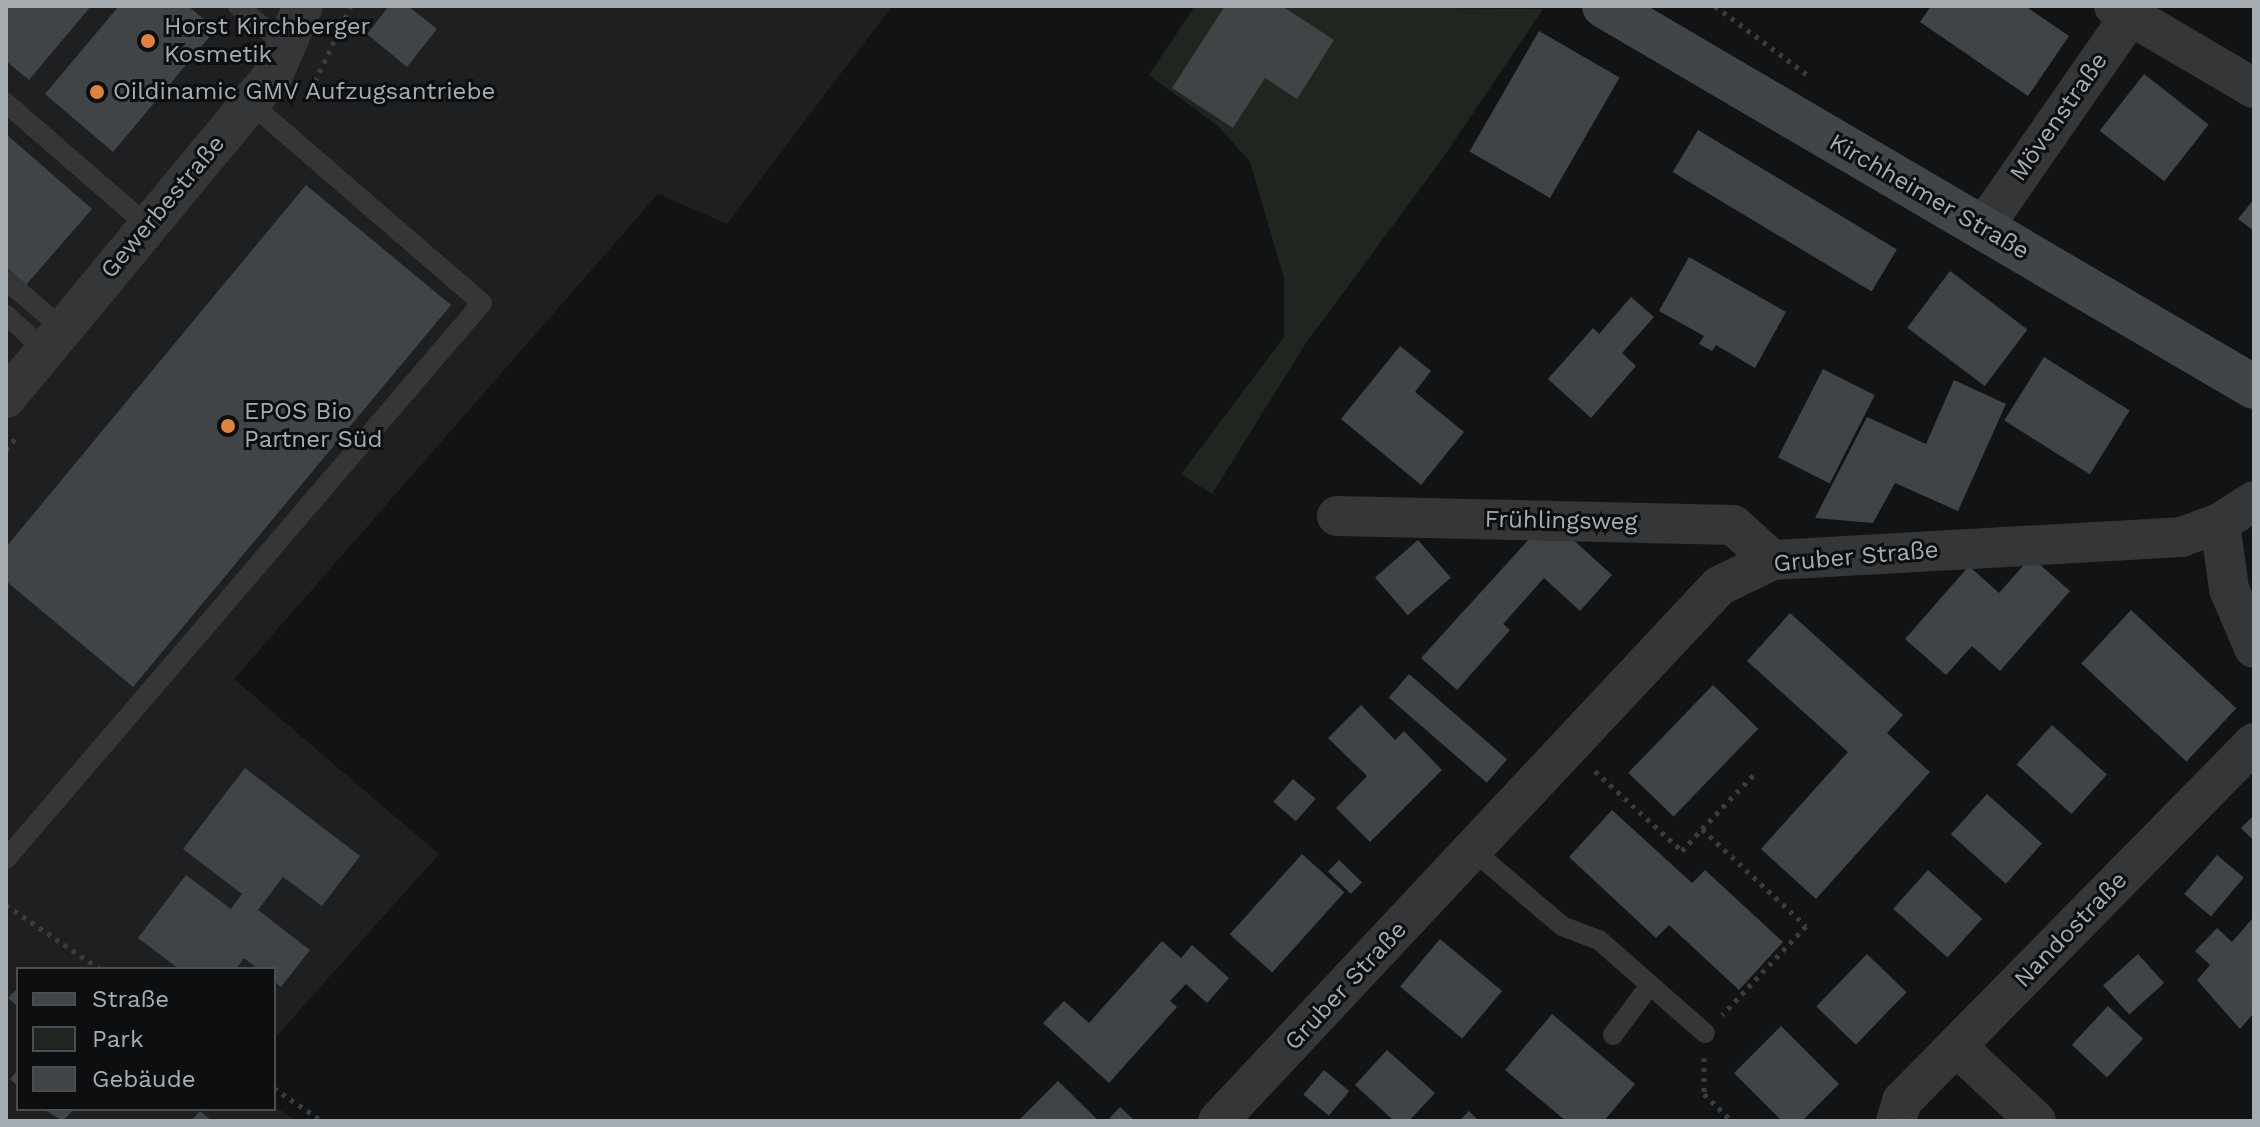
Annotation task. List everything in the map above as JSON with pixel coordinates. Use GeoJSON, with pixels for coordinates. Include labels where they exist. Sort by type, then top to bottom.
{"type":"FeatureCollection","features":[{"type":"Feature","properties":{"kind":"main road","name":"Kirchheimer Straße"},"geometry":{"type":"LineString","coordinates":[[1604,6],[2254,387]]}},
{"type":"Feature","properties":{"kind":"street","name":"Gewerbestraße"},"geometry":{"type":"LineString","coordinates":[[6,398],[273,75],[303,6]]}},
{"type":"Feature","properties":{"kind":"street","name":"Mövenstraße"},"geometry":{"type":"LineString","coordinates":[[1982,229],[2127,9]]}},
{"type":"Feature","properties":{"kind":"street"},"geometry":{"type":"LineString","coordinates":[[2127,9],[2254,88]]}},
{"type":"Feature","properties":{"kind":"street","name":"Gruber Straße"},"geometry":{"type":"LineString","coordinates":[[1218,1121],[1719,586],[1772,560],[2181,537],[2220,523],[2254,501]]}},
{"type":"Feature","properties":{"kind":"street","name":"Frühlingsweg"},"geometry":{"type":"LineString","coordinates":[[1337,516],[1733,525],[1772,560]]}},
{"type":"Feature","properties":{"kind":"street"},"geometry":{"type":"LineString","coordinates":[[2220,523],[2229,589],[2254,648]]}},
{"type":"Feature","properties":{"kind":"street","name":"Nandostraße"},"geometry":{"type":"LineString","coordinates":[[1896,1121],[1902,1101],[2254,743]]}},
{"type":"Feature","properties":{"kind":"street"},"geometry":{"type":"LineString","coordinates":[[1957,1047],[2036,1121]]}},
{"type":"Feature","properties":{"kind":"lane"},"geometry":{"type":"LineString","coordinates":[[238,6],[286,46]]}},
{"type":"Feature","properties":{"kind":"lane"},"geometry":{"type":"LineString","coordinates":[[6,103],[148,226]]}},
{"type":"Feature","properties":{"kind":"lane"},"geometry":{"type":"LineString","coordinates":[[6,859],[482,303],[250,103]]}},
{"type":"Feature","properties":{"kind":"lane"},"geometry":{"type":"LineString","coordinates":[[6,280],[54,339]]}},
{"type":"Feature","properties":{"kind":"lane"},"geometry":{"type":"LineString","coordinates":[[6,315],[54,339]]}},
{"type":"Feature","properties":{"kind":"lane"},"geometry":{"type":"LineString","coordinates":[[1474,851],[1562,926],[1599,940],[1705,1033]]}},
{"type":"Feature","properties":{"kind":"lane"},"geometry":{"type":"LineString","coordinates":[[1613,1035],[1650,985]]}},
{"type":"Feature","properties":{"kind":"path"},"geometry":{"type":"LineString","coordinates":[[1715,6],[1822,84]]}},
{"type":"Feature","properties":{"kind":"path"},"geometry":{"type":"LineString","coordinates":[[1570,747],[1682,851],[1756,772]]}},
{"type":"Feature","properties":{"kind":"path"},"geometry":{"type":"LineString","coordinates":[[1702,829],[1806,926],[1705,1033],[1704,1094],[1732,1121]]}},
{"type":"Feature","properties":{"kind":"path"},"geometry":{"type":"LineString","coordinates":[[6,905],[97,967]]}},
{"type":"Feature","properties":{"kind":"path"},"geometry":{"type":"LineString","coordinates":[[276,1089],[322,1121]]}},
{"type":"Feature","properties":{"kind":"shaded area"},"geometry":{"type":"Polygon","coordinates":[[[6,6],[892,6],[727,224],[658,194],[234,679],[439,854],[276,1037],[276,967],[16,967],[16,1111],[276,1111],[276,1107],[297,1121],[6,1121],[6,6]]]}},
{"type":"Feature","properties":{"kind":"green space"},"geometry":{"type":"Polygon","coordinates":[[[1195,6],[1543,9],[1445,155],[1306,343],[1212,494],[1181,474],[1284,337],[1284,278],[1250,162],[1218,126],[1149,75],[1195,6]]]}},
{"type":"Feature","properties":{"kind":"building"},"geometry":{"type":"Polygon","coordinates":[[[6,6],[91,6],[29,80],[6,61],[6,6]]]}},
{"type":"Feature","properties":{"kind":"building"},"geometry":{"type":"Polygon","coordinates":[[[119,6],[188,6],[216,29],[113,152],[45,94],[119,6]]]}},
{"type":"Feature","properties":{"kind":"building"},"geometry":{"type":"Polygon","coordinates":[[[389,6],[408,6],[437,29],[407,67],[367,34],[389,6]]]}},
{"type":"Feature","properties":{"kind":"building"},"geometry":{"type":"Polygon","coordinates":[[[1225,6],[1282,6],[1334,40],[1297,99],[1265,78],[1233,128],[1172,88],[1225,6]]]}},
{"type":"Feature","properties":{"kind":"building"},"geometry":{"type":"Polygon","coordinates":[[[1931,6],[2025,6],[2069,36],[2028,96],[1920,22],[1931,6]]]}},
{"type":"Feature","properties":{"kind":"building"},"geometry":{"type":"Polygon","coordinates":[[[1539,31],[1620,78],[1550,198],[1470,151],[1539,31]]]}},
{"type":"Feature","properties":{"kind":"building"},"geometry":{"type":"Polygon","coordinates":[[[2144,74],[2209,124],[2164,181],[2100,131],[2144,74]]]}},
{"type":"Feature","properties":{"kind":"building"},"geometry":{"type":"Polygon","coordinates":[[[1698,130],[1897,249],[1872,291],[1673,172],[1698,130]]]}},
{"type":"Feature","properties":{"kind":"building"},"geometry":{"type":"Polygon","coordinates":[[[6,134],[92,209],[26,285],[6,267],[6,134]]]}},
{"type":"Feature","properties":{"kind":"building","name":"EPOS Bio Partner Süd"},"geometry":{"type":"Polygon","coordinates":[[[306,185],[451,305],[133,687],[6,581],[6,547],[306,185]]]}},
{"type":"Feature","properties":{"kind":"building"},"geometry":{"type":"Polygon","coordinates":[[[2254,199],[2254,231],[2238,219],[2254,199]]]}},
{"type":"Feature","properties":{"kind":"building"},"geometry":{"type":"Polygon","coordinates":[[[1689,257],[1786,312],[1755,368],[1716,345],[1712,351],[1699,344],[1704,336],[1659,311],[1689,257]]]}},
{"type":"Feature","properties":{"kind":"building"},"geometry":{"type":"Polygon","coordinates":[[[1950,271],[2027,329],[1985,386],[1907,328],[1950,271]]]}},
{"type":"Feature","properties":{"kind":"building"},"geometry":{"type":"Polygon","coordinates":[[[1631,297],[1654,317],[1622,353],[1636,366],[1591,418],[1548,379],[1593,328],[1599,334],[1631,297]]]}},
{"type":"Feature","properties":{"kind":"building"},"geometry":{"type":"Polygon","coordinates":[[[1400,346],[1431,371],[1415,392],[1464,432],[1421,485],[1341,419],[1400,346]]]}},
{"type":"Feature","properties":{"kind":"building"},"geometry":{"type":"Polygon","coordinates":[[[2044,357],[2130,411],[2090,474],[2004,421],[2044,357]]]}},
{"type":"Feature","properties":{"kind":"building"},"geometry":{"type":"Polygon","coordinates":[[[1823,369],[1875,395],[1830,484],[1778,457],[1823,369]]]}},
{"type":"Feature","properties":{"kind":"building"},"geometry":{"type":"Polygon","coordinates":[[[1954,380],[2006,404],[1958,511],[1895,483],[1873,523],[1815,518],[1867,417],[1926,444],[1954,380]]]}},
{"type":"Feature","properties":{"kind":"building"},"geometry":{"type":"Polygon","coordinates":[[[1569,536],[1612,575],[1580,611],[1544,578],[1503,624],[1510,630],[1457,690],[1421,658],[1530,538],[1569,536]]]}},
{"type":"Feature","properties":{"kind":"building"},"geometry":{"type":"Polygon","coordinates":[[[1418,540],[1451,578],[1408,615],[1375,577],[1418,540]]]}},
{"type":"Feature","properties":{"kind":"building"},"geometry":{"type":"Polygon","coordinates":[[[2031,557],[2070,591],[2000,671],[1972,646],[1946,675],[1905,639],[1969,566],[1999,593],[2031,557]]]}},
{"type":"Feature","properties":{"kind":"building"},"geometry":{"type":"Polygon","coordinates":[[[2131,610],[2236,708],[2187,762],[2081,663],[2131,610]]]}},
{"type":"Feature","properties":{"kind":"building"},"geometry":{"type":"Polygon","coordinates":[[[1790,613],[1903,715],[1887,733],[1930,772],[1816,899],[1761,849],[1848,752],[1747,661],[1790,613]]]}},
{"type":"Feature","properties":{"kind":"building"},"geometry":{"type":"Polygon","coordinates":[[[1409,674],[1507,759],[1487,783],[1389,697],[1409,674]]]}},
{"type":"Feature","properties":{"kind":"building"},"geometry":{"type":"Polygon","coordinates":[[[1713,685],[1758,729],[1674,817],[1628,773],[1713,685]]]}},
{"type":"Feature","properties":{"kind":"building"},"geometry":{"type":"Polygon","coordinates":[[[1361,705],[1395,740],[1404,731],[1442,770],[1370,842],[1336,808],[1367,776],[1328,738],[1361,705]]]}},
{"type":"Feature","properties":{"kind":"building"},"geometry":{"type":"Polygon","coordinates":[[[2052,725],[2107,775],[2072,814],[2017,764],[2052,725]]]}},
{"type":"Feature","properties":{"kind":"building"},"geometry":{"type":"Polygon","coordinates":[[[245,768],[360,856],[322,906],[283,877],[258,910],[310,950],[281,987],[276,983],[276,967],[255,967],[244,958],[237,967],[176,967],[138,938],[186,875],[231,909],[242,894],[183,849],[245,768]]]}},
{"type":"Feature","properties":{"kind":"building"},"geometry":{"type":"Polygon","coordinates":[[[1293,779],[1316,799],[1296,821],[1273,802],[1293,779]]]}},
{"type":"Feature","properties":{"kind":"building"},"geometry":{"type":"Polygon","coordinates":[[[1987,794],[2042,844],[2006,884],[1951,834],[1987,794]]]}},
{"type":"Feature","properties":{"kind":"building"},"geometry":{"type":"Polygon","coordinates":[[[1612,810],[1692,883],[1705,870],[1783,942],[1739,990],[1669,925],[1656,938],[1569,857],[1612,810]]]}},
{"type":"Feature","properties":{"kind":"building"},"geometry":{"type":"Polygon","coordinates":[[[2254,815],[2254,841],[2241,828],[2254,815]]]}},
{"type":"Feature","properties":{"kind":"building"},"geometry":{"type":"Polygon","coordinates":[[[1302,854],[1344,892],[1272,972],[1230,934],[1302,854]]]}},
{"type":"Feature","properties":{"kind":"building"},"geometry":{"type":"Polygon","coordinates":[[[2217,855],[2244,877],[2211,917],[2184,894],[2217,855]]]}},
{"type":"Feature","properties":{"kind":"building"},"geometry":{"type":"Polygon","coordinates":[[[1339,860],[1362,882],[1351,894],[1328,872],[1339,860]]]}},
{"type":"Feature","properties":{"kind":"building"},"geometry":{"type":"Polygon","coordinates":[[[1928,870],[1982,919],[1947,957],[1893,909],[1928,870]]]}},
{"type":"Feature","properties":{"kind":"building"},"geometry":{"type":"Polygon","coordinates":[[[2252,919],[2254,1013],[2240,1029],[2197,980],[2210,965],[2195,951],[2217,928],[2232,942],[2252,919]]]}},
{"type":"Feature","properties":{"kind":"building"},"geometry":{"type":"Polygon","coordinates":[[[1440,939],[1502,991],[1462,1039],[1400,986],[1440,939]]]}},
{"type":"Feature","properties":{"kind":"building"},"geometry":{"type":"Polygon","coordinates":[[[1162,941],[1181,958],[1192,945],[1229,978],[1207,1003],[1186,984],[1170,1001],[1177,1007],[1109,1083],[1043,1023],[1064,1001],[1089,1023],[1162,941]]]}},
{"type":"Feature","properties":{"kind":"building"},"geometry":{"type":"Polygon","coordinates":[[[1867,954],[1907,992],[1856,1045],[1816,1007],[1867,954]]]}},
{"type":"Feature","properties":{"kind":"building"},"geometry":{"type":"Polygon","coordinates":[[[2138,954],[2164,983],[2129,1014],[2103,985],[2138,954]]]}},
{"type":"Feature","properties":{"kind":"building"},"geometry":{"type":"Polygon","coordinates":[[[16,990],[16,1005],[8,998],[16,990]]]}},
{"type":"Feature","properties":{"kind":"building"},"geometry":{"type":"Polygon","coordinates":[[[2108,1006],[2143,1039],[2107,1077],[2072,1045],[2108,1006]]]}},
{"type":"Feature","properties":{"kind":"building"},"geometry":{"type":"Polygon","coordinates":[[[1552,1014],[1635,1084],[1604,1121],[1566,1121],[1505,1070],[1552,1014]]]}},
{"type":"Feature","properties":{"kind":"building"},"geometry":{"type":"Polygon","coordinates":[[[1781,1026],[1839,1084],[1802,1121],[1782,1121],[1734,1073],[1781,1026]]]}},
{"type":"Feature","properties":{"kind":"building"},"geometry":{"type":"Polygon","coordinates":[[[1387,1050],[1435,1093],[1409,1121],[1394,1121],[1355,1085],[1387,1050]]]}},
{"type":"Feature","properties":{"kind":"building"},"geometry":{"type":"Polygon","coordinates":[[[1324,1070],[1349,1091],[1329,1116],[1303,1095],[1324,1070]]]}},
{"type":"Feature","properties":{"kind":"building"},"geometry":{"type":"Polygon","coordinates":[[[1058,1081],[1099,1121],[1018,1121],[1058,1081]]]}},
{"type":"Feature","properties":{"kind":"building"},"geometry":{"type":"Polygon","coordinates":[[[1120,1107],[1135,1121],[1107,1121],[1120,1107]]]}},
{"type":"Feature","properties":{"kind":"building"},"geometry":{"type":"Polygon","coordinates":[[[46,1111],[72,1111],[63,1121],[46,1111]]]}},
{"type":"Feature","properties":{"kind":"building"},"geometry":{"type":"Polygon","coordinates":[[[200,1111],[212,1121],[191,1121],[200,1111]]]}},
{"type":"Feature","properties":{"kind":"building"},"geometry":{"type":"Polygon","coordinates":[[[1469,1111],[1479,1121],[1459,1121],[1469,1111]]]}},
{"type":"Feature","properties":{"kind":"place","name":"Horst Kirchberger Kosmetik"},"geometry":{"type":"Point","coordinates":[148,41]}},
{"type":"Feature","properties":{"kind":"place","name":"Oildinamic GMV Aufzugsantriebe"},"geometry":{"type":"Point","coordinates":[97,92]}},
{"type":"Feature","properties":{"kind":"place","name":"EPOS Bio Partner Süd"},"geometry":{"type":"Point","coordinates":[228,426]}}]}
